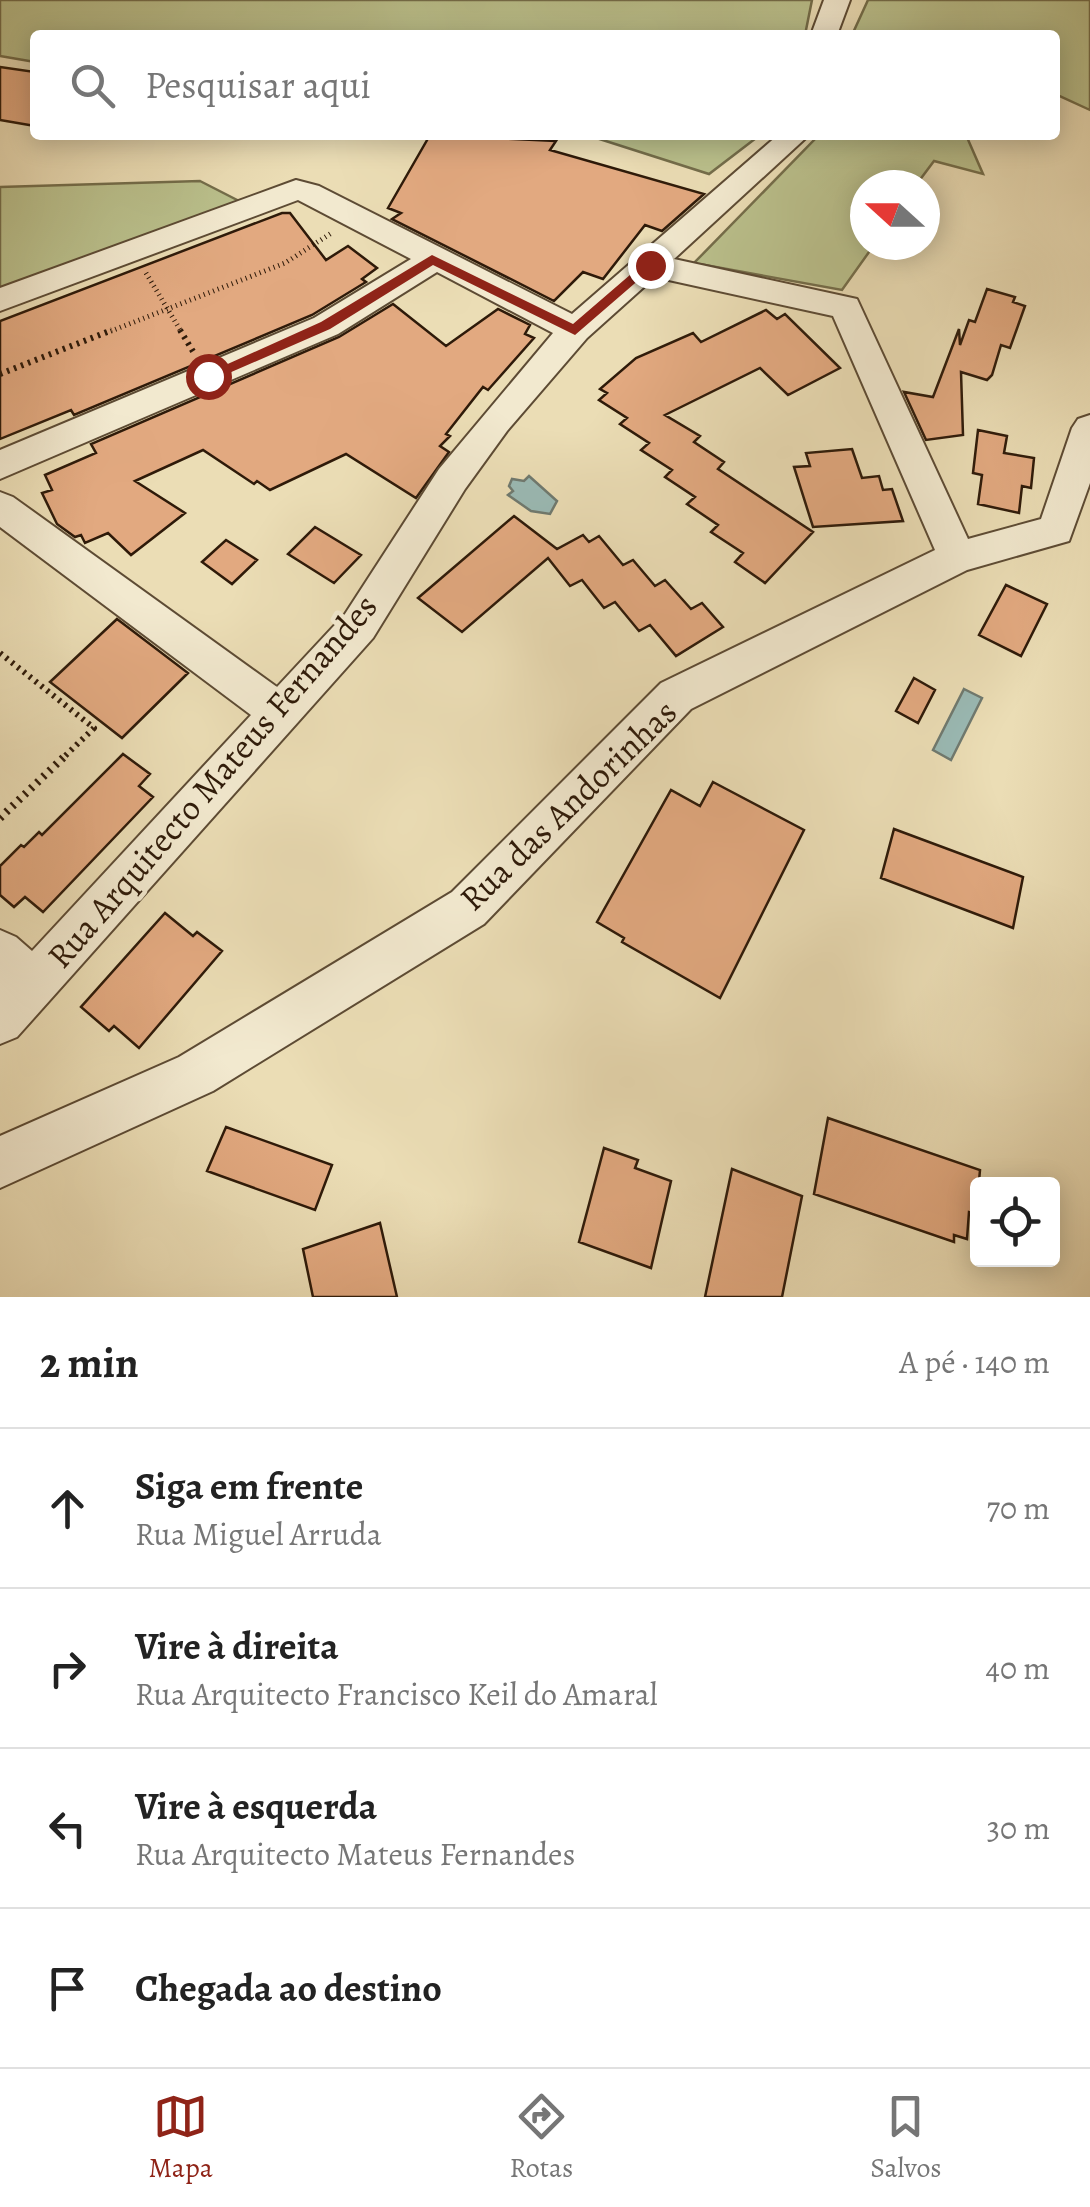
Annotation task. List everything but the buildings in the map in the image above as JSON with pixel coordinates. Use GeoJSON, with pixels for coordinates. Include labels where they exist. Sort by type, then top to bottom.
{"type":"FeatureCollection","features":[{"type":"Feature","properties":{"kind":"street"},"geometry":{"type":"LineString","coordinates":[[826,30],[837,0]]}},
{"type":"Feature","properties":{"kind":"street","name":"Rua Arquitecto Mateus Fernandes"},"geometry":{"type":"LineString","coordinates":[[0,1020],[16,968],[282,714],[359,626],[452,479],[494,422],[575,330],[789,140]]}},
{"type":"Feature","properties":{"kind":"street"},"geometry":{"type":"LineString","coordinates":[[0,300],[296,190],[575,330]]}},
{"type":"Feature","properties":{"kind":"street"},"geometry":{"type":"LineString","coordinates":[[0,466],[326,326],[432,260]]}},
{"type":"Feature","properties":{"kind":"street"},"geometry":{"type":"LineString","coordinates":[[650,265],[845,307],[957,557]]}},
{"type":"Feature","properties":{"kind":"street","name":"Rua das Andorinhas"},"geometry":{"type":"LineString","coordinates":[[0,1162],[196,1074],[468,908],[676,696],[957,557],[1056,530],[1090,428]]}},
{"type":"Feature","properties":{"kind":"street"},"geometry":{"type":"LineString","coordinates":[[0,508],[282,714]]}},
{"type":"Feature","properties":{"kind":"path"},"geometry":{"type":"LineString","coordinates":[[0,374],[285,264],[355,218]]}},
{"type":"Feature","properties":{"kind":"path"},"geometry":{"type":"LineString","coordinates":[[133,251],[208,376]]}},
{"type":"Feature","properties":{"kind":"path"},"geometry":{"type":"LineString","coordinates":[[0,653],[94,728],[0,818]]}},
{"type":"Feature","properties":{"kind":"green space"},"geometry":{"type":"Polygon","coordinates":[[[0,0],[812,0],[806,30],[30,30],[30,61],[0,56],[0,0]]]}},
{"type":"Feature","properties":{"kind":"green space"},"geometry":{"type":"Polygon","coordinates":[[[868,0],[1090,0],[1090,110],[1060,96],[1060,30],[854,30],[868,0]]]}},
{"type":"Feature","properties":{"kind":"green space"},"geometry":{"type":"Polygon","coordinates":[[[603,140],[753,140],[709,174],[603,140]]]}},
{"type":"Feature","properties":{"kind":"green space"},"geometry":{"type":"Polygon","coordinates":[[[814,140],[968,140],[983,174],[934,161],[927,170],[850,170],[850,260],[863,260],[842,290],[694,263],[814,140]]]}},
{"type":"Feature","properties":{"kind":"green space"},"geometry":{"type":"Polygon","coordinates":[[[200,181],[241,202],[0,288],[0,187],[200,181]]]}},
{"type":"Feature","properties":{"kind":"water"},"geometry":{"type":"Polygon","coordinates":[[[529,476],[557,501],[550,514],[531,511],[508,495],[513,491],[509,486],[512,479],[524,481],[529,476]]]}},
{"type":"Feature","properties":{"kind":"water"},"geometry":{"type":"Polygon","coordinates":[[[964,689],[982,698],[951,760],[933,750],[964,689]]]}},
{"type":"Feature","properties":{"kind":"route"},"geometry":{"type":"LineString","coordinates":[[208,376],[326,326],[432,260],[575,330],[650,265]]}}]}
